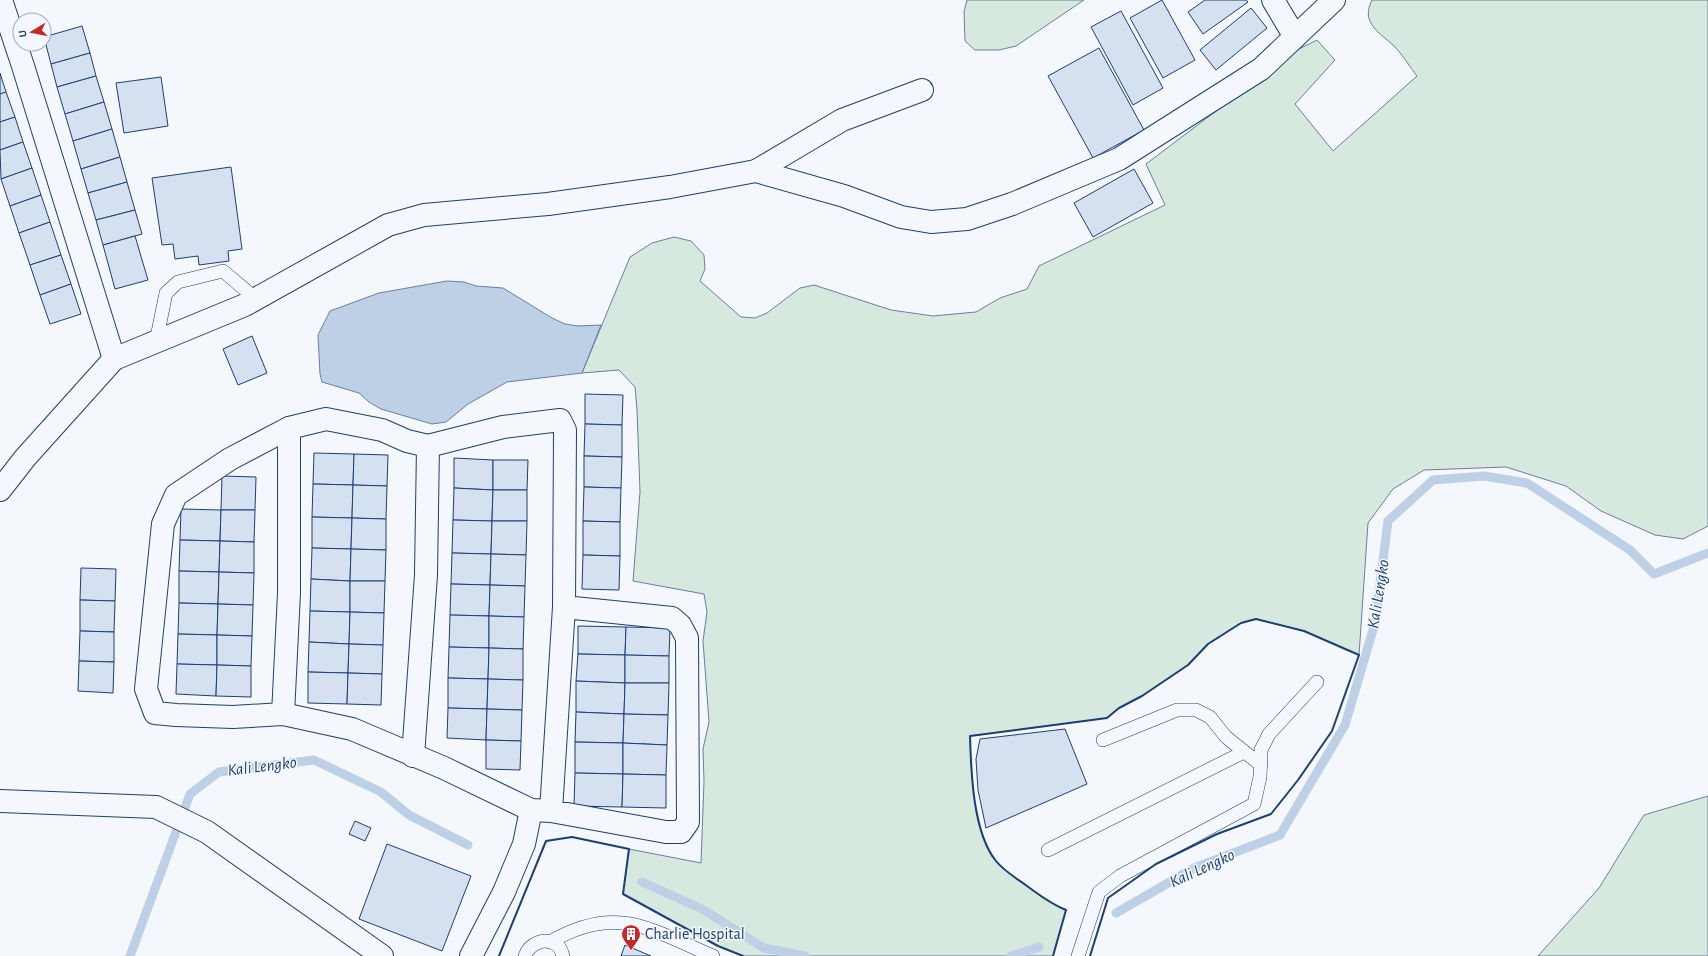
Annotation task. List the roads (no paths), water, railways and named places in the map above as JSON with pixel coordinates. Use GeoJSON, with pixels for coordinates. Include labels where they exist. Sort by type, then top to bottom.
{"type":"FeatureCollection","features":[{"type":"Feature","properties":{"kind":"street"},"geometry":{"type":"LineString","coordinates":[[2,0],[24,66],[114,359]]}},
{"type":"Feature","properties":{"kind":"street"},"geometry":{"type":"LineString","coordinates":[[1274,0],[1295,37]]}},
{"type":"Feature","properties":{"kind":"street"},"geometry":{"type":"LineString","coordinates":[[756,171],[844,196],[901,216],[931,222],[967,219],[1012,204],[1119,159],[1261,69],[1334,0]]}},
{"type":"Feature","properties":{"kind":"street"},"geometry":{"type":"LineString","coordinates":[[0,490],[25,458],[114,359],[245,305],[388,225],[424,215],[548,204],[670,186],[756,171],[842,120],[922,90]]}},
{"type":"Feature","properties":{"kind":"street"},"geometry":{"type":"LineString","coordinates":[[471,956],[504,892],[524,844],[541,811],[564,607],[565,430],[560,420],[503,427],[428,446],[407,441],[382,430],[326,419],[289,428],[230,459],[176,494],[163,524],[146,689],[155,713],[176,716],[233,717],[283,714],[352,729],[541,811],[666,832],[681,832],[688,822],[687,638],[680,625],[672,618],[564,607]]}},
{"type":"Feature","properties":{"kind":"street"},"geometry":{"type":"LineString","coordinates":[[283,714],[289,593],[289,428]]}},
{"type":"Feature","properties":{"kind":"street"},"geometry":{"type":"LineString","coordinates":[[413,756],[426,575],[428,446]]}},
{"type":"Feature","properties":{"kind":"street"},"geometry":{"type":"LineString","coordinates":[[0,801],[156,807],[207,832],[382,956]]}},
{"type":"Feature","properties":{"kind":"lane"},"geometry":{"type":"LineString","coordinates":[[156,342],[166,293],[178,282],[222,271],[256,299]]}},
{"type":"Feature","properties":{"kind":"lane"},"geometry":{"type":"LineString","coordinates":[[1078,956],[1099,892],[1120,876],[1254,804],[1260,777],[1261,750],[1269,734],[1317,682]]}},
{"type":"Feature","properties":{"kind":"lane"},"geometry":{"type":"LineString","coordinates":[[1103,740],[1177,710],[1196,710],[1210,717],[1226,737],[1261,765]]}},
{"type":"Feature","properties":{"kind":"lane"},"geometry":{"type":"LineString","coordinates":[[1048,850],[1244,752]]}},
{"type":"Feature","properties":{"kind":"lane"},"geometry":{"type":"LineString","coordinates":[[525,956],[526,950],[532,944],[550,942],[574,930],[619,921],[647,927],[713,956]]}},
{"type":"Feature","properties":{"kind":"lane"},"geometry":{"type":"LineString","coordinates":[[550,942],[559,947],[564,956]]}},
{"type":"Feature","properties":{"kind":"water"},"geometry":{"type":"Polygon","coordinates":[[[447,281],[464,282],[476,286],[503,288],[552,318],[565,324],[578,326],[601,325],[582,373],[507,382],[468,404],[446,422],[432,424],[381,409],[369,402],[359,393],[322,382],[320,374],[318,335],[330,311],[379,293],[447,281]]]}},
{"type":"Feature","properties":{"kind":"waterway","name":"Kali Lengko"},"geometry":{"type":"LineString","coordinates":[[1116,913],[1194,868],[1280,835],[1345,725],[1375,623],[1388,521],[1433,480],[1484,476],[1527,483],[1630,550],[1654,574],[1708,553]]}},
{"type":"Feature","properties":{"kind":"waterway","name":"Kali Lengko"},"geometry":{"type":"LineString","coordinates":[[130,956],[190,794],[219,772],[314,760],[381,792],[409,815],[468,845]]}},
{"type":"Feature","properties":{"kind":"waterway","name":"Kali Lengko"},"geometry":{"type":"LineString","coordinates":[[642,882],[702,909],[764,948],[805,956]]}},
{"type":"Feature","properties":{"kind":"waterway","name":"Kali Lengko"},"geometry":{"type":"LineString","coordinates":[[1011,956],[1039,947]]}},
{"type":"Feature","properties":{"kind":"place","name":"Charlie Hospital"},"geometry":{"type":"Point","coordinates":[631,951]}}]}
